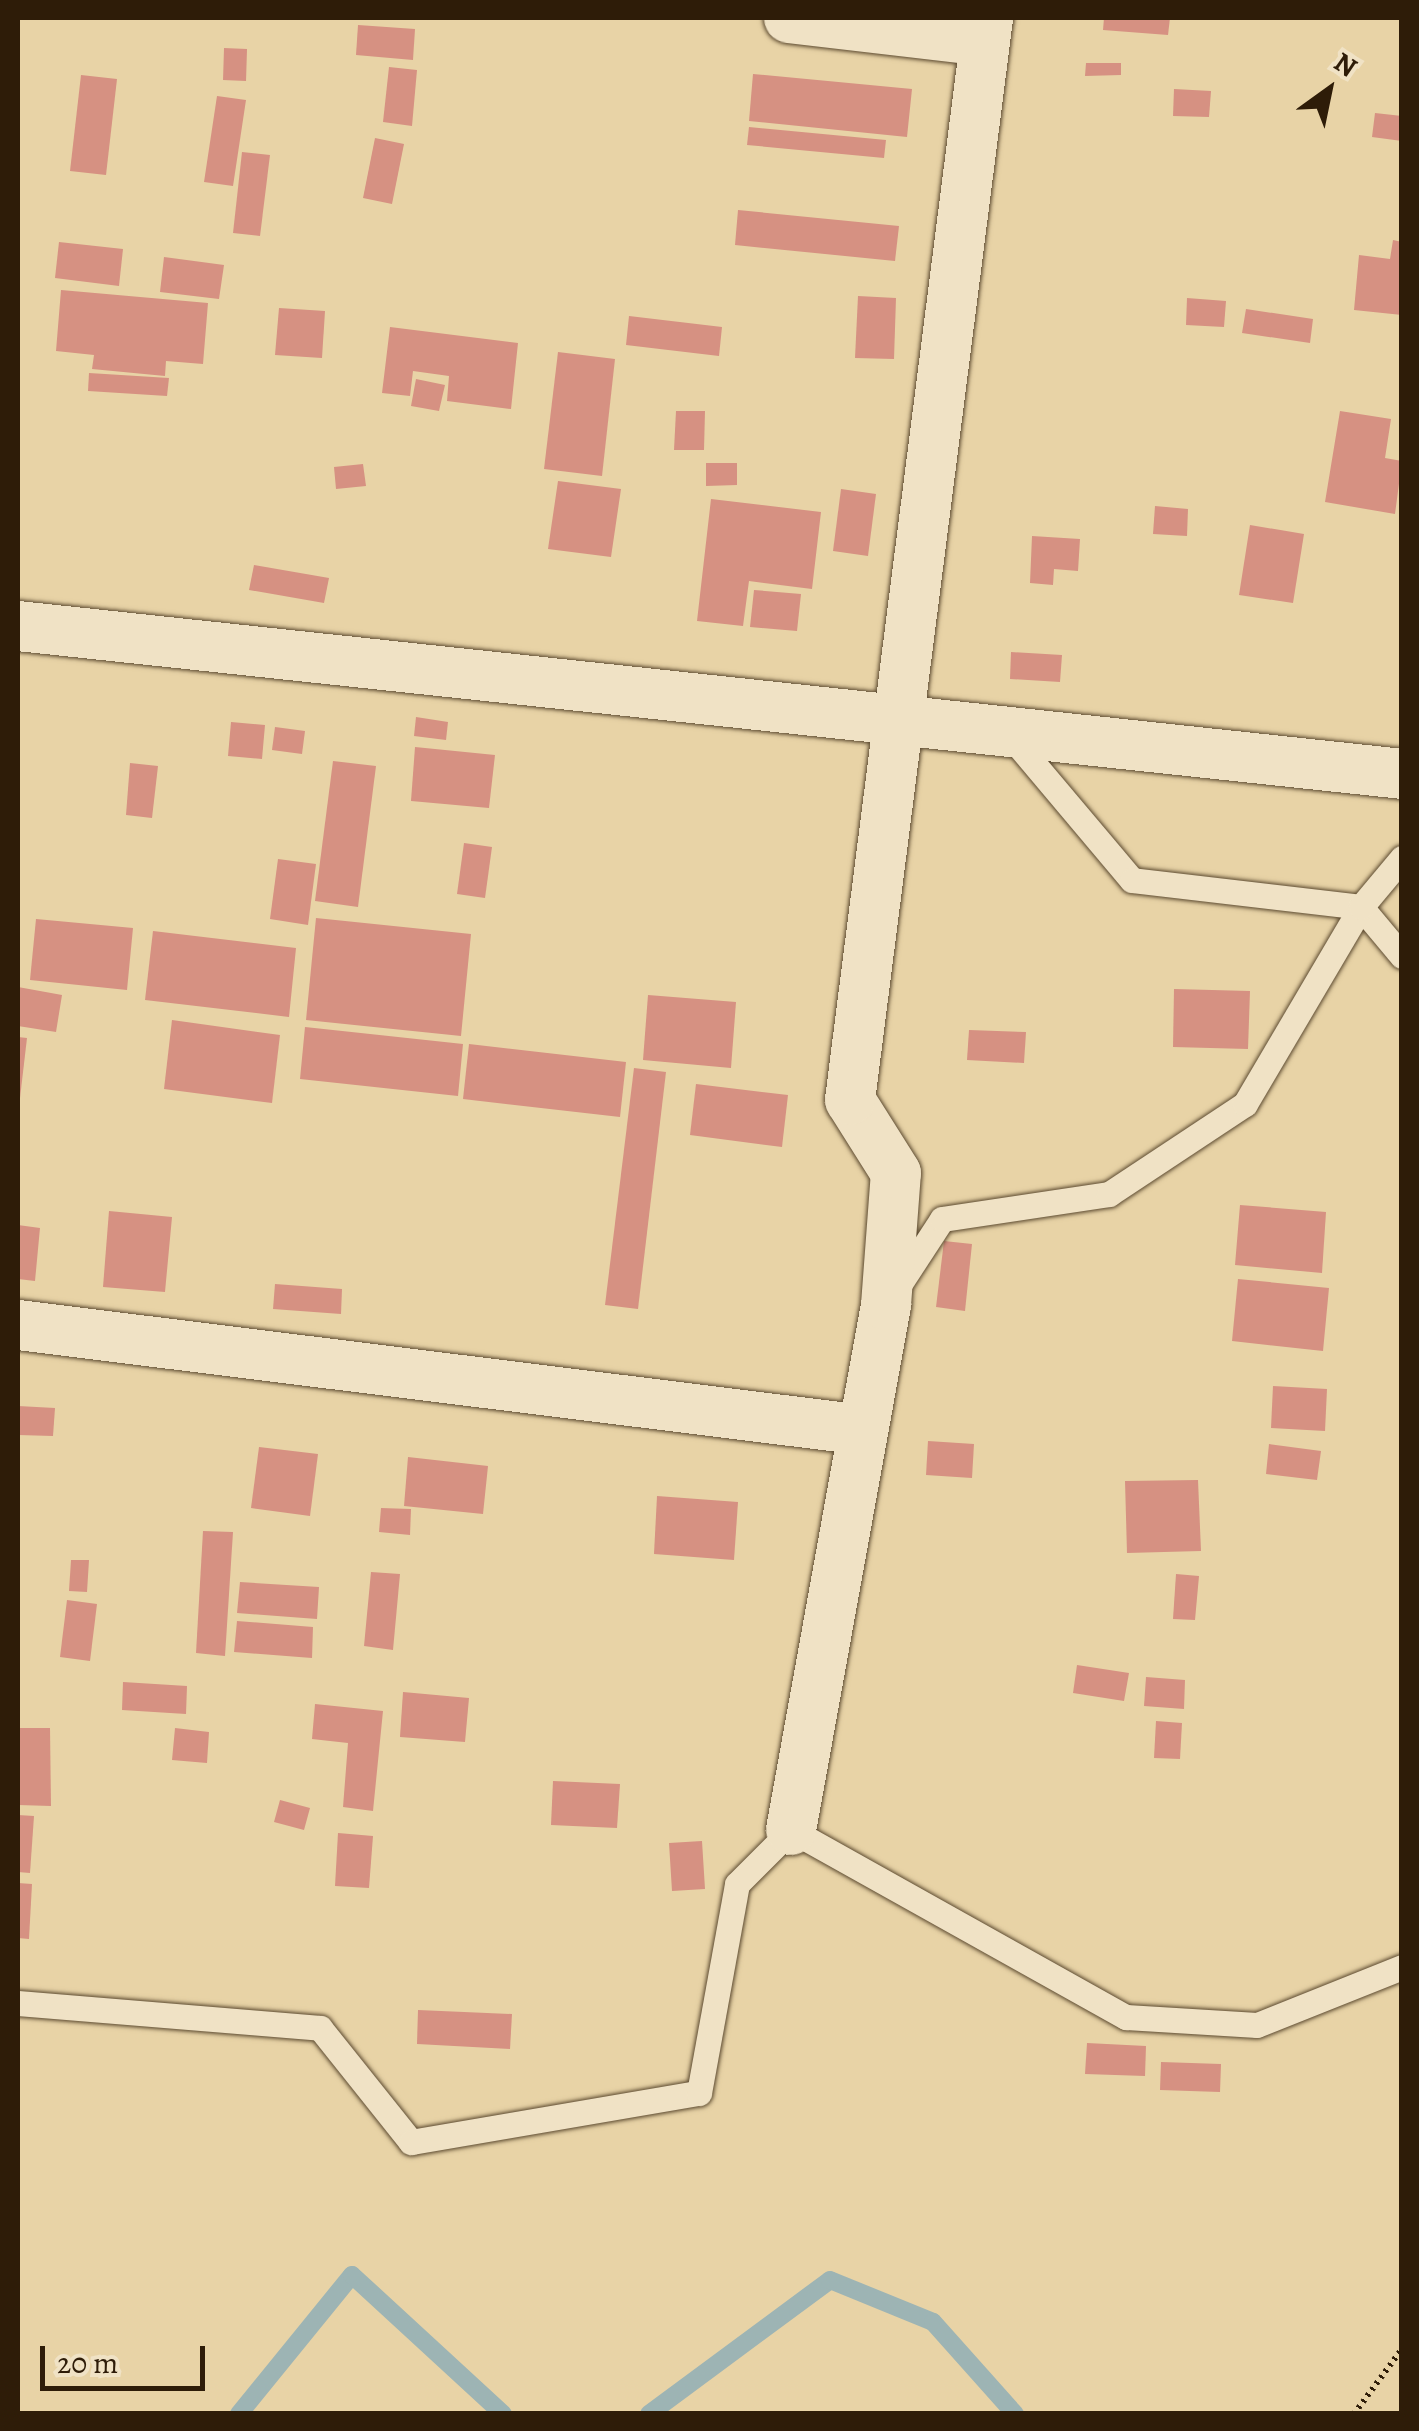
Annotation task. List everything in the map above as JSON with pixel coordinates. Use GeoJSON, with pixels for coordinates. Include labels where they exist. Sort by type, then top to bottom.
{"type":"FeatureCollection","features":[{"type":"Feature","properties":{"kind":"street"},"geometry":{"type":"LineString","coordinates":[[789,18],[986,29],[894,722],[850,1100],[896,1173],[886,1305],[791,1830]]}},
{"type":"Feature","properties":{"kind":"street"},"geometry":{"type":"LineString","coordinates":[[18,626],[1402,774]]}},
{"type":"Feature","properties":{"kind":"street"},"geometry":{"type":"LineString","coordinates":[[18,1325],[863,1430]]}},
{"type":"Feature","properties":{"kind":"lane"},"geometry":{"type":"LineString","coordinates":[[1004,730],[1132,880],[1361,907],[1402,956]]}},
{"type":"Feature","properties":{"kind":"lane"},"geometry":{"type":"LineString","coordinates":[[886,1305],[942,1219],[1110,1194],[1245,1104],[1361,907],[1402,858]]}},
{"type":"Feature","properties":{"kind":"lane"},"geometry":{"type":"LineString","coordinates":[[18,2003],[320,2028],[411,2142],[699,2094],[737,1884],[791,1830],[1126,2017],[1257,2025],[1402,1966]]}},
{"type":"Feature","properties":{"kind":"path"},"geometry":{"type":"LineString","coordinates":[[1354,2414],[1402,2349]]}},
{"type":"Feature","properties":{"kind":"building"},"geometry":{"type":"Polygon","coordinates":[[[1104,18],[1170,18],[1168,35],[1103,30],[1104,18]]]}},
{"type":"Feature","properties":{"kind":"building"},"geometry":{"type":"Polygon","coordinates":[[[358,25],[415,29],[413,60],[356,55],[358,25]]]}},
{"type":"Feature","properties":{"kind":"building"},"geometry":{"type":"Polygon","coordinates":[[[224,48],[247,49],[246,81],[223,80],[224,48]]]}},
{"type":"Feature","properties":{"kind":"building"},"geometry":{"type":"Polygon","coordinates":[[[1086,63],[1121,63],[1121,75],[1085,76],[1086,63]]]}},
{"type":"Feature","properties":{"kind":"building"},"geometry":{"type":"Polygon","coordinates":[[[389,67],[417,70],[412,126],[383,122],[389,67]]]}},
{"type":"Feature","properties":{"kind":"building"},"geometry":{"type":"Polygon","coordinates":[[[753,74],[912,89],[907,137],[749,121],[753,74]]]}},
{"type":"Feature","properties":{"kind":"building"},"geometry":{"type":"Polygon","coordinates":[[[81,75],[117,79],[106,175],[70,171],[81,75]]]}},
{"type":"Feature","properties":{"kind":"building"},"geometry":{"type":"Polygon","coordinates":[[[1174,89],[1211,91],[1209,117],[1173,116],[1174,89]]]}},
{"type":"Feature","properties":{"kind":"building"},"geometry":{"type":"Polygon","coordinates":[[[217,96],[246,100],[233,186],[204,182],[217,96]]]}},
{"type":"Feature","properties":{"kind":"building"},"geometry":{"type":"Polygon","coordinates":[[[1375,113],[1402,116],[1402,141],[1372,137],[1375,113]]]}},
{"type":"Feature","properties":{"kind":"building"},"geometry":{"type":"Polygon","coordinates":[[[749,127],[886,140],[884,158],[747,145],[749,127]]]}},
{"type":"Feature","properties":{"kind":"building"},"geometry":{"type":"Polygon","coordinates":[[[375,138],[404,144],[392,204],[363,198],[375,138]]]}},
{"type":"Feature","properties":{"kind":"building"},"geometry":{"type":"Polygon","coordinates":[[[242,152],[270,155],[260,236],[233,233],[242,152]]]}},
{"type":"Feature","properties":{"kind":"building"},"geometry":{"type":"Polygon","coordinates":[[[738,210],[899,226],[895,261],[735,245],[738,210]]]}},
{"type":"Feature","properties":{"kind":"building"},"geometry":{"type":"Polygon","coordinates":[[[1393,240],[1402,242],[1402,315],[1354,310],[1359,255],[1390,259],[1393,240]]]}},
{"type":"Feature","properties":{"kind":"building"},"geometry":{"type":"Polygon","coordinates":[[[59,242],[123,249],[119,286],[55,278],[59,242]]]}},
{"type":"Feature","properties":{"kind":"building"},"geometry":{"type":"Polygon","coordinates":[[[164,257],[224,265],[219,299],[160,292],[164,257]]]}},
{"type":"Feature","properties":{"kind":"building"},"geometry":{"type":"Polygon","coordinates":[[[61,290],[208,303],[203,364],[166,361],[165,376],[92,369],[94,355],[56,351],[61,290]]]}},
{"type":"Feature","properties":{"kind":"building"},"geometry":{"type":"Polygon","coordinates":[[[858,296],[896,298],[894,359],[855,358],[858,296]]]}},
{"type":"Feature","properties":{"kind":"building"},"geometry":{"type":"Polygon","coordinates":[[[1187,298],[1226,301],[1224,327],[1186,325],[1187,298]]]}},
{"type":"Feature","properties":{"kind":"building"},"geometry":{"type":"Polygon","coordinates":[[[279,308],[325,311],[322,358],[275,355],[279,308]]]}},
{"type":"Feature","properties":{"kind":"building"},"geometry":{"type":"Polygon","coordinates":[[[1246,309],[1313,319],[1310,343],[1242,333],[1246,309]]]}},
{"type":"Feature","properties":{"kind":"building"},"geometry":{"type":"Polygon","coordinates":[[[629,316],[722,327],[719,356],[626,345],[629,316]]]}},
{"type":"Feature","properties":{"kind":"building"},"geometry":{"type":"Polygon","coordinates":[[[390,327],[518,343],[511,409],[447,401],[449,376],[413,371],[410,396],[382,393],[390,327]]]}},
{"type":"Feature","properties":{"kind":"building"},"geometry":{"type":"Polygon","coordinates":[[[558,352],[615,359],[602,476],[544,469],[558,352]]]}},
{"type":"Feature","properties":{"kind":"building"},"geometry":{"type":"Polygon","coordinates":[[[89,373],[169,378],[167,396],[88,391],[89,373]]]}},
{"type":"Feature","properties":{"kind":"building"},"geometry":{"type":"Polygon","coordinates":[[[416,379],[445,385],[439,411],[411,406],[416,379]]]}},
{"type":"Feature","properties":{"kind":"building"},"geometry":{"type":"Polygon","coordinates":[[[676,411],[705,411],[704,450],[674,450],[676,411]]]}},
{"type":"Feature","properties":{"kind":"building"},"geometry":{"type":"Polygon","coordinates":[[[1340,411],[1391,419],[1385,458],[1402,461],[1395,514],[1325,502],[1340,411]]]}},
{"type":"Feature","properties":{"kind":"building"},"geometry":{"type":"Polygon","coordinates":[[[706,463],[737,463],[737,485],[706,486],[706,463]]]}},
{"type":"Feature","properties":{"kind":"building"},"geometry":{"type":"Polygon","coordinates":[[[363,464],[366,486],[336,489],[334,467],[363,464]]]}},
{"type":"Feature","properties":{"kind":"building"},"geometry":{"type":"Polygon","coordinates":[[[558,481],[621,489],[611,557],[548,549],[558,481]]]}},
{"type":"Feature","properties":{"kind":"building"},"geometry":{"type":"Polygon","coordinates":[[[841,489],[876,494],[868,556],[833,551],[841,489]]]}},
{"type":"Feature","properties":{"kind":"building"},"geometry":{"type":"Polygon","coordinates":[[[711,499],[821,512],[812,589],[749,581],[743,626],[697,621],[711,499]]]}},
{"type":"Feature","properties":{"kind":"building"},"geometry":{"type":"Polygon","coordinates":[[[1155,506],[1188,509],[1187,536],[1153,534],[1155,506]]]}},
{"type":"Feature","properties":{"kind":"building"},"geometry":{"type":"Polygon","coordinates":[[[1250,525],[1304,534],[1293,603],[1239,595],[1250,525]]]}},
{"type":"Feature","properties":{"kind":"building"},"geometry":{"type":"Polygon","coordinates":[[[1032,536],[1080,539],[1078,571],[1054,569],[1053,585],[1030,583],[1032,536]]]}},
{"type":"Feature","properties":{"kind":"building"},"geometry":{"type":"Polygon","coordinates":[[[254,565],[329,578],[324,603],[249,590],[254,565]]]}},
{"type":"Feature","properties":{"kind":"building"},"geometry":{"type":"Polygon","coordinates":[[[754,590],[801,594],[797,631],[750,627],[754,590]]]}},
{"type":"Feature","properties":{"kind":"building"},"geometry":{"type":"Polygon","coordinates":[[[1011,652],[1062,655],[1060,682],[1010,679],[1011,652]]]}},
{"type":"Feature","properties":{"kind":"building"},"geometry":{"type":"Polygon","coordinates":[[[416,717],[448,722],[446,740],[414,736],[416,717]]]}},
{"type":"Feature","properties":{"kind":"building"},"geometry":{"type":"Polygon","coordinates":[[[231,722],[265,725],[262,759],[228,756],[231,722]]]}},
{"type":"Feature","properties":{"kind":"building"},"geometry":{"type":"Polygon","coordinates":[[[275,727],[305,731],[302,754],[272,750],[275,727]]]}},
{"type":"Feature","properties":{"kind":"building"},"geometry":{"type":"Polygon","coordinates":[[[415,747],[495,755],[489,808],[411,801],[415,747]]]}},
{"type":"Feature","properties":{"kind":"building"},"geometry":{"type":"Polygon","coordinates":[[[333,761],[376,766],[358,907],[315,901],[333,761]]]}},
{"type":"Feature","properties":{"kind":"building"},"geometry":{"type":"Polygon","coordinates":[[[130,763],[158,766],[152,818],[126,815],[130,763]]]}},
{"type":"Feature","properties":{"kind":"building"},"geometry":{"type":"Polygon","coordinates":[[[464,843],[492,847],[485,898],[457,894],[464,843]]]}},
{"type":"Feature","properties":{"kind":"building"},"geometry":{"type":"Polygon","coordinates":[[[278,859],[316,864],[308,925],[270,919],[278,859]]]}},
{"type":"Feature","properties":{"kind":"building"},"geometry":{"type":"Polygon","coordinates":[[[316,918],[471,934],[461,1036],[306,1020],[316,918]]]}},
{"type":"Feature","properties":{"kind":"building"},"geometry":{"type":"Polygon","coordinates":[[[36,919],[133,928],[127,990],[30,980],[36,919]]]}},
{"type":"Feature","properties":{"kind":"building"},"geometry":{"type":"Polygon","coordinates":[[[153,931],[296,948],[289,1017],[145,1000],[153,931]]]}},
{"type":"Feature","properties":{"kind":"building"},"geometry":{"type":"Polygon","coordinates":[[[18,987],[62,995],[56,1032],[18,1026],[18,987]]]}},
{"type":"Feature","properties":{"kind":"building"},"geometry":{"type":"Polygon","coordinates":[[[1174,989],[1250,991],[1248,1049],[1173,1047],[1174,989]]]}},
{"type":"Feature","properties":{"kind":"building"},"geometry":{"type":"Polygon","coordinates":[[[648,995],[736,1002],[731,1068],[643,1060],[648,995]]]}},
{"type":"Feature","properties":{"kind":"building"},"geometry":{"type":"Polygon","coordinates":[[[172,1020],[280,1035],[272,1103],[164,1089],[172,1020]]]}},
{"type":"Feature","properties":{"kind":"building"},"geometry":{"type":"Polygon","coordinates":[[[305,1027],[463,1044],[458,1096],[300,1079],[305,1027]]]}},
{"type":"Feature","properties":{"kind":"building"},"geometry":{"type":"Polygon","coordinates":[[[969,1030],[1026,1032],[1024,1063],[967,1060],[969,1030]]]}},
{"type":"Feature","properties":{"kind":"building"},"geometry":{"type":"Polygon","coordinates":[[[18,1037],[27,1038],[20,1098],[18,1098],[18,1037]]]}},
{"type":"Feature","properties":{"kind":"building"},"geometry":{"type":"Polygon","coordinates":[[[469,1044],[626,1062],[620,1117],[463,1099],[469,1044]]]}},
{"type":"Feature","properties":{"kind":"building"},"geometry":{"type":"Polygon","coordinates":[[[634,1068],[666,1072],[638,1309],[605,1305],[634,1068]]]}},
{"type":"Feature","properties":{"kind":"building"},"geometry":{"type":"Polygon","coordinates":[[[696,1084],[788,1095],[782,1147],[690,1135],[696,1084]]]}},
{"type":"Feature","properties":{"kind":"building"},"geometry":{"type":"Polygon","coordinates":[[[1240,1205],[1326,1212],[1322,1273],[1235,1265],[1240,1205]]]}},
{"type":"Feature","properties":{"kind":"building"},"geometry":{"type":"Polygon","coordinates":[[[109,1211],[172,1217],[165,1292],[103,1287],[109,1211]]]}},
{"type":"Feature","properties":{"kind":"building"},"geometry":{"type":"Polygon","coordinates":[[[18,1225],[40,1228],[35,1281],[18,1279],[18,1225]]]}},
{"type":"Feature","properties":{"kind":"building"},"geometry":{"type":"Polygon","coordinates":[[[944,1241],[972,1244],[965,1311],[936,1307],[944,1241]]]}},
{"type":"Feature","properties":{"kind":"building"},"geometry":{"type":"Polygon","coordinates":[[[1238,1279],[1329,1288],[1323,1351],[1232,1341],[1238,1279]]]}},
{"type":"Feature","properties":{"kind":"building"},"geometry":{"type":"Polygon","coordinates":[[[275,1284],[342,1289],[341,1314],[273,1309],[275,1284]]]}},
{"type":"Feature","properties":{"kind":"building"},"geometry":{"type":"Polygon","coordinates":[[[1273,1386],[1327,1389],[1325,1431],[1271,1428],[1273,1386]]]}},
{"type":"Feature","properties":{"kind":"building"},"geometry":{"type":"Polygon","coordinates":[[[18,1406],[55,1408],[53,1436],[18,1435],[18,1406]]]}},
{"type":"Feature","properties":{"kind":"building"},"geometry":{"type":"Polygon","coordinates":[[[928,1441],[974,1444],[972,1478],[926,1475],[928,1441]]]}},
{"type":"Feature","properties":{"kind":"building"},"geometry":{"type":"Polygon","coordinates":[[[1269,1444],[1321,1451],[1317,1480],[1266,1474],[1269,1444]]]}},
{"type":"Feature","properties":{"kind":"building"},"geometry":{"type":"Polygon","coordinates":[[[259,1447],[318,1454],[310,1516],[251,1508],[259,1447]]]}},
{"type":"Feature","properties":{"kind":"building"},"geometry":{"type":"Polygon","coordinates":[[[408,1457],[488,1466],[483,1514],[404,1506],[408,1457]]]}},
{"type":"Feature","properties":{"kind":"building"},"geometry":{"type":"Polygon","coordinates":[[[1198,1480],[1201,1551],[1127,1553],[1125,1481],[1198,1480]]]}},
{"type":"Feature","properties":{"kind":"building"},"geometry":{"type":"Polygon","coordinates":[[[657,1496],[738,1502],[734,1560],[654,1554],[657,1496]]]}},
{"type":"Feature","properties":{"kind":"building"},"geometry":{"type":"Polygon","coordinates":[[[381,1508],[411,1509],[410,1535],[379,1532],[381,1508]]]}},
{"type":"Feature","properties":{"kind":"building"},"geometry":{"type":"Polygon","coordinates":[[[203,1531],[233,1532],[225,1656],[196,1653],[203,1531]]]}},
{"type":"Feature","properties":{"kind":"building"},"geometry":{"type":"Polygon","coordinates":[[[71,1560],[89,1560],[87,1592],[69,1591],[71,1560]]]}},
{"type":"Feature","properties":{"kind":"building"},"geometry":{"type":"Polygon","coordinates":[[[371,1572],[400,1574],[393,1650],[364,1646],[371,1572]]]}},
{"type":"Feature","properties":{"kind":"building"},"geometry":{"type":"Polygon","coordinates":[[[1176,1574],[1199,1576],[1195,1620],[1173,1619],[1176,1574]]]}},
{"type":"Feature","properties":{"kind":"building"},"geometry":{"type":"Polygon","coordinates":[[[240,1582],[319,1587],[317,1619],[237,1613],[240,1582]]]}},
{"type":"Feature","properties":{"kind":"building"},"geometry":{"type":"Polygon","coordinates":[[[67,1600],[97,1604],[90,1661],[60,1657],[67,1600]]]}},
{"type":"Feature","properties":{"kind":"building"},"geometry":{"type":"Polygon","coordinates":[[[237,1621],[313,1627],[312,1658],[234,1652],[237,1621]]]}},
{"type":"Feature","properties":{"kind":"building"},"geometry":{"type":"Polygon","coordinates":[[[1077,1665],[1129,1673],[1124,1701],[1073,1693],[1077,1665]]]}},
{"type":"Feature","properties":{"kind":"building"},"geometry":{"type":"Polygon","coordinates":[[[1146,1677],[1185,1680],[1184,1709],[1144,1706],[1146,1677]]]}},
{"type":"Feature","properties":{"kind":"building"},"geometry":{"type":"Polygon","coordinates":[[[123,1682],[187,1686],[186,1714],[122,1710],[123,1682]]]}},
{"type":"Feature","properties":{"kind":"building"},"geometry":{"type":"Polygon","coordinates":[[[403,1692],[469,1698],[465,1742],[400,1737],[403,1692]]]}},
{"type":"Feature","properties":{"kind":"building"},"geometry":{"type":"Polygon","coordinates":[[[315,1704],[383,1711],[373,1811],[343,1807],[348,1743],[312,1739],[315,1704]]]}},
{"type":"Feature","properties":{"kind":"building"},"geometry":{"type":"Polygon","coordinates":[[[1156,1721],[1182,1723],[1180,1759],[1154,1758],[1156,1721]]]}},
{"type":"Feature","properties":{"kind":"building"},"geometry":{"type":"Polygon","coordinates":[[[18,1728],[50,1728],[51,1806],[18,1805],[18,1728]]]}},
{"type":"Feature","properties":{"kind":"building"},"geometry":{"type":"Polygon","coordinates":[[[175,1728],[209,1732],[207,1763],[172,1760],[175,1728]]]}},
{"type":"Feature","properties":{"kind":"building"},"geometry":{"type":"Polygon","coordinates":[[[553,1781],[620,1784],[617,1828],[551,1825],[553,1781]]]}},
{"type":"Feature","properties":{"kind":"building"},"geometry":{"type":"Polygon","coordinates":[[[280,1800],[310,1808],[304,1830],[274,1822],[280,1800]]]}},
{"type":"Feature","properties":{"kind":"building"},"geometry":{"type":"Polygon","coordinates":[[[18,1815],[34,1816],[30,1873],[18,1872],[18,1815]]]}},
{"type":"Feature","properties":{"kind":"building"},"geometry":{"type":"Polygon","coordinates":[[[338,1833],[373,1836],[369,1888],[335,1886],[338,1833]]]}},
{"type":"Feature","properties":{"kind":"building"},"geometry":{"type":"Polygon","coordinates":[[[702,1841],[705,1889],[672,1891],[669,1843],[702,1841]]]}},
{"type":"Feature","properties":{"kind":"building"},"geometry":{"type":"Polygon","coordinates":[[[18,1883],[32,1884],[29,1939],[18,1938],[18,1883]]]}},
{"type":"Feature","properties":{"kind":"building"},"geometry":{"type":"Polygon","coordinates":[[[418,2010],[512,2014],[510,2049],[417,2044],[418,2010]]]}},
{"type":"Feature","properties":{"kind":"building"},"geometry":{"type":"Polygon","coordinates":[[[1087,2043],[1146,2046],[1145,2076],[1085,2074],[1087,2043]]]}},
{"type":"Feature","properties":{"kind":"building"},"geometry":{"type":"Polygon","coordinates":[[[1161,2062],[1221,2064],[1220,2092],[1160,2090],[1161,2062]]]}},
{"type":"Feature","properties":{"kind":"waterway"},"geometry":{"type":"LineString","coordinates":[[239,2414],[352,2275],[503,2414]]}},
{"type":"Feature","properties":{"kind":"waterway"},"geometry":{"type":"LineString","coordinates":[[649,2414],[830,2280],[933,2322],[1015,2414]]}}]}
